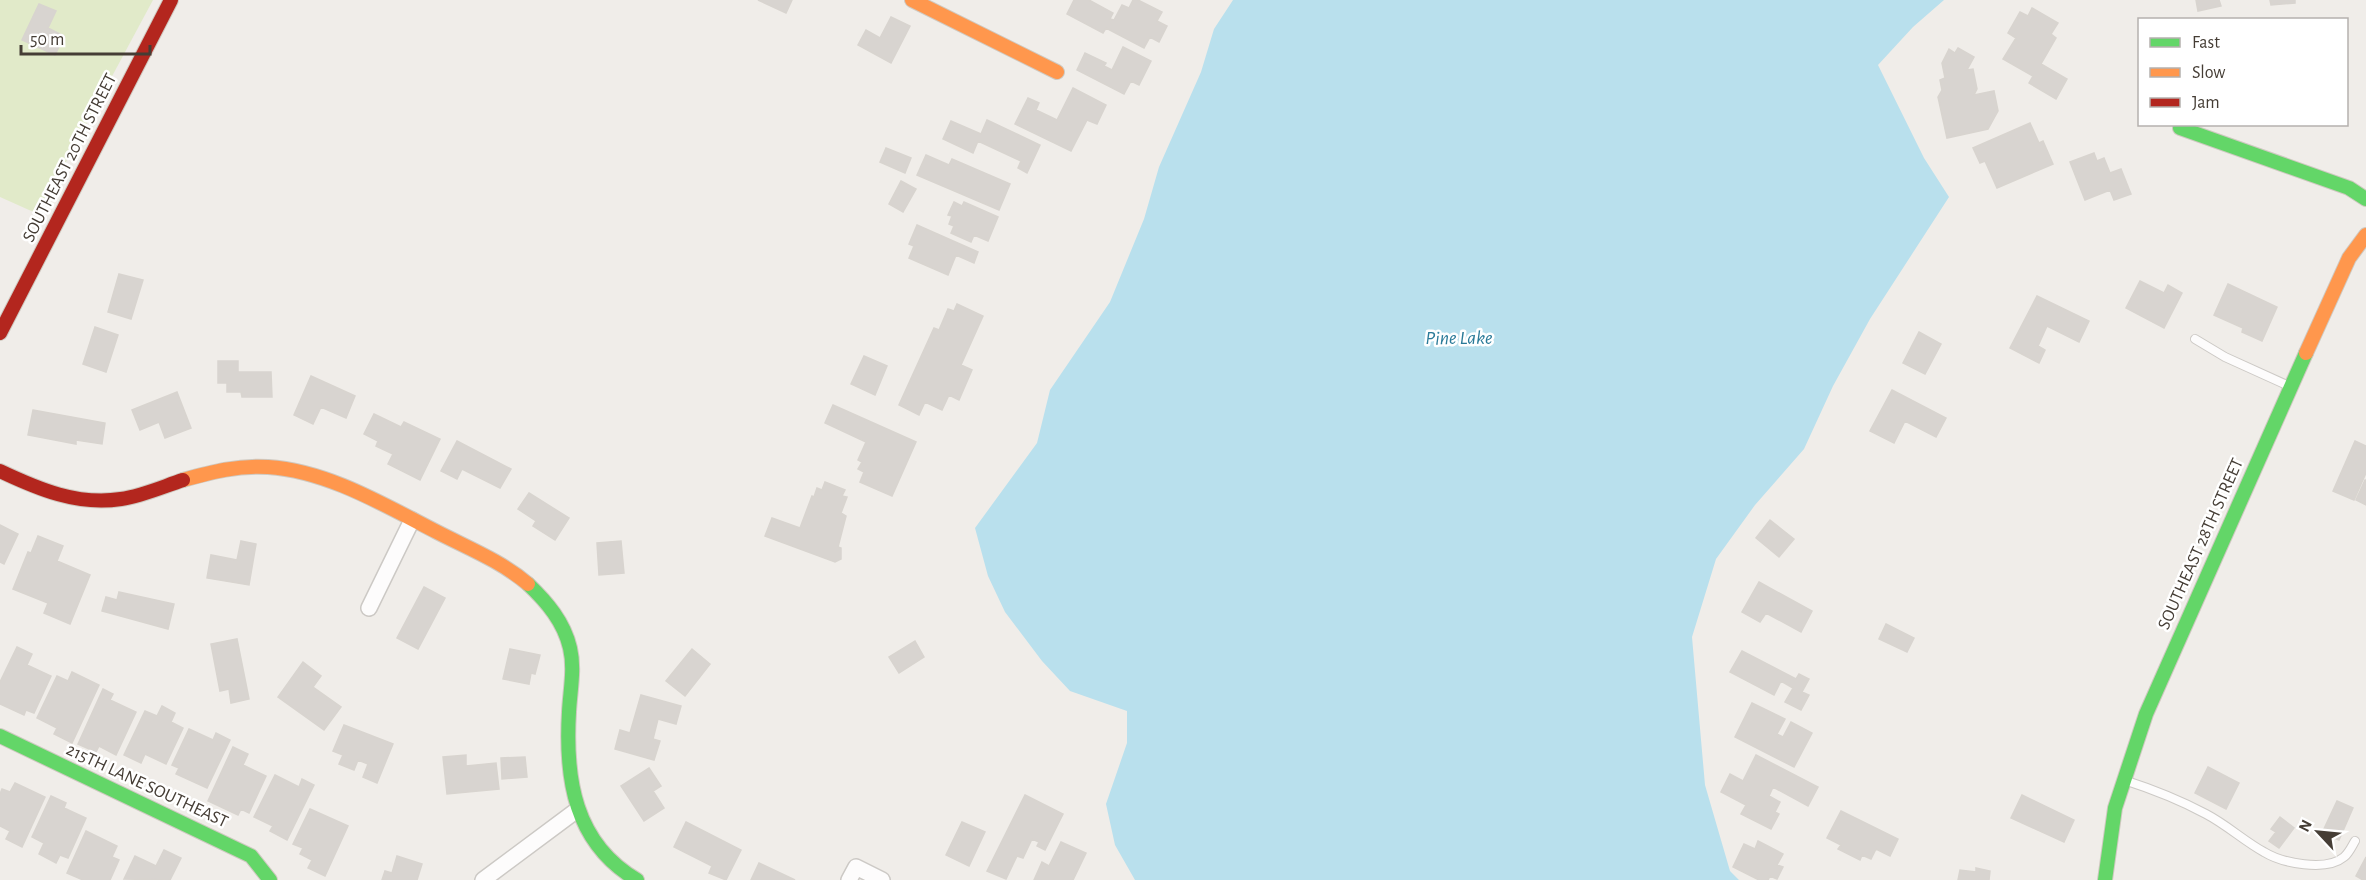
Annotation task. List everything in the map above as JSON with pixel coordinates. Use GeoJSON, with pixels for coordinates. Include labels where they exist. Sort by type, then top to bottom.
{"type":"FeatureCollection","features":[{"type":"Feature","properties":{"kind":"street","name":"SOUTHEAST 20TH STREET"},"geometry":{"type":"LineString","coordinates":[[0,333],[171,0]]}},
{"type":"Feature","properties":{"kind":"street"},"geometry":{"type":"LineString","coordinates":[[912,0],[1057,72]]}},
{"type":"Feature","properties":{"kind":"street"},"geometry":{"type":"LineString","coordinates":[[2180,128],[2349,188],[2366,199]]}},
{"type":"Feature","properties":{"kind":"street","name":"SOUTHEAST 28TH STREET"},"geometry":{"type":"LineString","coordinates":[[2105,880],[2112,819],[2123,779],[2146,714],[2337,282],[2349,258],[2366,235]]}},
{"type":"Feature","properties":{"kind":"street"},"geometry":{"type":"LineString","coordinates":[[0,471],[52,493],[70,498],[99,501],[120,499],[221,469],[244,466],[277,468],[343,486],[496,562],[537,592],[565,631],[571,649],[572,673],[568,756],[570,780],[577,810],[596,844],[637,880]]}},
{"type":"Feature","properties":{"kind":"street"},"geometry":{"type":"LineString","coordinates":[[369,608],[412,520]]}},
{"type":"Feature","properties":{"kind":"street","name":"215TH LANE SOUTHEAST"},"geometry":{"type":"LineString","coordinates":[[0,736],[251,856],[270,880]]}},
{"type":"Feature","properties":{"kind":"street"},"geometry":{"type":"LineString","coordinates":[[483,880],[577,810]]}},
{"type":"Feature","properties":{"kind":"street"},"geometry":{"type":"LineString","coordinates":[[853,873],[882,880]]}},
{"type":"Feature","properties":{"kind":"lane"},"geometry":{"type":"LineString","coordinates":[[2195,339],[2225,357],[2291,386]]}},
{"type":"Feature","properties":{"kind":"lane"},"geometry":{"type":"LineString","coordinates":[[2123,779],[2205,814],[2277,859],[2316,865],[2333,862],[2343,857],[2355,841]]}},
{"type":"Feature","properties":{"kind":"green space"},"geometry":{"type":"Polygon","coordinates":[[[0,0],[153,0],[38,214],[0,197],[0,0]]]}},
{"type":"Feature","properties":{"kind":"water","name":"Pine Lake"},"geometry":{"type":"Polygon","coordinates":[[[1233,0],[1944,0],[1913,27],[1878,65],[1924,158],[1949,197],[1870,319],[1833,386],[1804,449],[1755,505],[1716,559],[1692,637],[1705,785],[1730,871],[1739,880],[1135,880],[1115,845],[1106,804],[1127,743],[1127,711],[1070,691],[1042,661],[1005,612],[988,576],[975,528],[1037,443],[1050,390],[1110,302],[1144,219],[1159,167],[1201,72],[1214,29],[1233,0]]]}},
{"type":"Feature","properties":{"kind":"building"},"geometry":{"type":"Polygon","coordinates":[[[758,0],[792,0],[786,13],[758,0]]]}},
{"type":"Feature","properties":{"kind":"building"},"geometry":{"type":"Polygon","coordinates":[[[1074,0],[1089,0],[1113,13],[1110,19],[1114,20],[1122,5],[1129,8],[1133,0],[1138,0],[1162,12],[1157,21],[1167,26],[1159,42],[1150,37],[1144,48],[1106,28],[1103,33],[1067,14],[1074,0]]]}},
{"type":"Feature","properties":{"kind":"building"},"geometry":{"type":"Polygon","coordinates":[[[2196,0],[2219,0],[2221,6],[2198,11],[2196,0]]]}},
{"type":"Feature","properties":{"kind":"building"},"geometry":{"type":"Polygon","coordinates":[[[2270,0],[2295,0],[2295,3],[2271,5],[2270,0]]]}},
{"type":"Feature","properties":{"kind":"building"},"geometry":{"type":"Polygon","coordinates":[[[39,4],[56,11],[48,28],[64,36],[55,55],[22,40],[39,4]]]}},
{"type":"Feature","properties":{"kind":"building"},"geometry":{"type":"Polygon","coordinates":[[[2032,8],[2058,23],[2051,34],[2056,38],[2041,64],[2067,79],[2056,99],[2029,83],[2033,76],[2003,59],[2016,38],[2008,33],[2020,12],[2028,16],[2032,8]]]}},
{"type":"Feature","properties":{"kind":"building"},"geometry":{"type":"Polygon","coordinates":[[[891,17],[910,26],[891,63],[858,45],[866,30],[880,38],[891,17]]]}},
{"type":"Feature","properties":{"kind":"building"},"geometry":{"type":"Polygon","coordinates":[[[1123,47],[1151,61],[1139,85],[1131,81],[1124,94],[1077,70],[1085,53],[1106,63],[1104,66],[1112,70],[1123,47]]]}},
{"type":"Feature","properties":{"kind":"building"},"geometry":{"type":"Polygon","coordinates":[[[1958,48],[1974,57],[1967,70],[1973,69],[1977,89],[1974,95],[1994,91],[1998,111],[1988,129],[1947,138],[1938,97],[1942,90],[1940,80],[1945,78],[1942,63],[1949,49],[1955,53],[1958,48]]]}},
{"type":"Feature","properties":{"kind":"building"},"geometry":{"type":"Polygon","coordinates":[[[1073,88],[1106,105],[1097,124],[1087,120],[1071,151],[1015,124],[1028,98],[1039,103],[1036,110],[1057,120],[1073,88]]]}},
{"type":"Feature","properties":{"kind":"building"},"geometry":{"type":"Polygon","coordinates":[[[987,120],[1040,145],[1027,173],[1018,168],[1021,161],[978,141],[973,153],[943,139],[951,121],[981,134],[987,120]]]}},
{"type":"Feature","properties":{"kind":"building"},"geometry":{"type":"Polygon","coordinates":[[[2030,123],[2039,143],[2043,141],[2053,164],[1997,188],[1985,161],[1980,163],[1973,148],[2030,123]]]}},
{"type":"Feature","properties":{"kind":"building"},"geometry":{"type":"Polygon","coordinates":[[[886,148],[911,158],[905,173],[880,162],[886,148]]]}},
{"type":"Feature","properties":{"kind":"building"},"geometry":{"type":"Polygon","coordinates":[[[2094,153],[2097,161],[2104,158],[2110,173],[2121,169],[2131,194],[2114,200],[2110,190],[2085,200],[2070,162],[2094,153]]]}},
{"type":"Feature","properties":{"kind":"building"},"geometry":{"type":"Polygon","coordinates":[[[926,155],[949,165],[952,159],[1010,184],[999,210],[917,175],[926,155]]]}},
{"type":"Feature","properties":{"kind":"building"},"geometry":{"type":"Polygon","coordinates":[[[901,181],[916,189],[903,212],[889,204],[901,181]]]}},
{"type":"Feature","properties":{"kind":"building"},"geometry":{"type":"Polygon","coordinates":[[[954,202],[962,206],[964,202],[998,217],[988,241],[974,235],[971,242],[951,233],[954,226],[949,224],[952,216],[948,215],[954,202]]]}},
{"type":"Feature","properties":{"kind":"building"},"geometry":{"type":"Polygon","coordinates":[[[917,225],[978,252],[974,263],[956,255],[948,275],[909,258],[914,246],[909,244],[917,225]]]}},
{"type":"Feature","properties":{"kind":"building"},"geometry":{"type":"Polygon","coordinates":[[[119,274],[143,280],[131,319],[108,312],[119,274]]]}},
{"type":"Feature","properties":{"kind":"building"},"geometry":{"type":"Polygon","coordinates":[[[2140,281],[2164,293],[2168,285],[2182,293],[2164,328],[2126,308],[2140,281]]]}},
{"type":"Feature","properties":{"kind":"building"},"geometry":{"type":"Polygon","coordinates":[[[2228,284],[2277,307],[2262,341],[2242,332],[2243,328],[2214,315],[2228,284]]]}},
{"type":"Feature","properties":{"kind":"building"},"geometry":{"type":"Polygon","coordinates":[[[2037,296],[2089,321],[2079,342],[2047,326],[2038,346],[2045,350],[2039,363],[2010,348],[2037,296]]]}},
{"type":"Feature","properties":{"kind":"building"},"geometry":{"type":"Polygon","coordinates":[[[957,304],[983,316],[961,365],[972,370],[959,400],[949,395],[942,410],[925,402],[919,415],[899,405],[934,328],[939,330],[948,309],[954,311],[957,304]]]}},
{"type":"Feature","properties":{"kind":"building"},"geometry":{"type":"Polygon","coordinates":[[[95,327],[118,335],[106,372],[83,364],[95,327]]]}},
{"type":"Feature","properties":{"kind":"building"},"geometry":{"type":"Polygon","coordinates":[[[1919,332],[1941,344],[1925,374],[1903,363],[1919,332]]]}},
{"type":"Feature","properties":{"kind":"building"},"geometry":{"type":"Polygon","coordinates":[[[864,356],[887,366],[875,395],[851,384],[864,356]]]}},
{"type":"Feature","properties":{"kind":"building"},"geometry":{"type":"Polygon","coordinates":[[[218,361],[238,361],[238,372],[271,372],[272,397],[242,397],[241,392],[227,392],[227,383],[218,383],[218,361]]]}},
{"type":"Feature","properties":{"kind":"building"},"geometry":{"type":"Polygon","coordinates":[[[311,376],[355,396],[346,418],[321,407],[313,424],[294,415],[311,376]]]}},
{"type":"Feature","properties":{"kind":"building"},"geometry":{"type":"Polygon","coordinates":[[[1892,390],[1946,418],[1936,437],[1905,421],[1894,443],[1870,431],[1892,390]]]}},
{"type":"Feature","properties":{"kind":"building"},"geometry":{"type":"Polygon","coordinates":[[[177,392],[191,428],[165,438],[159,422],[140,430],[132,410],[177,392]]]}},
{"type":"Feature","properties":{"kind":"building"},"geometry":{"type":"Polygon","coordinates":[[[833,405],[916,442],[892,496],[860,482],[864,472],[858,469],[862,462],[858,460],[866,442],[825,423],[833,405]]]}},
{"type":"Feature","properties":{"kind":"building"},"geometry":{"type":"Polygon","coordinates":[[[33,410],[105,423],[102,444],[76,440],[76,444],[28,435],[33,410]]]}},
{"type":"Feature","properties":{"kind":"building"},"geometry":{"type":"Polygon","coordinates":[[[374,414],[401,427],[404,422],[440,439],[420,480],[388,464],[393,454],[376,446],[378,441],[364,434],[374,414]]]}},
{"type":"Feature","properties":{"kind":"building"},"geometry":{"type":"Polygon","coordinates":[[[457,441],[511,469],[500,488],[462,469],[457,479],[441,471],[457,441]]]}},
{"type":"Feature","properties":{"kind":"building"},"geometry":{"type":"Polygon","coordinates":[[[2355,441],[2366,446],[2366,473],[2354,500],[2333,491],[2355,441]]]}},
{"type":"Feature","properties":{"kind":"building"},"geometry":{"type":"Polygon","coordinates":[[[2366,480],[2366,505],[2356,500],[2366,480]]]}},
{"type":"Feature","properties":{"kind":"building"},"geometry":{"type":"Polygon","coordinates":[[[825,482],[845,490],[842,496],[847,497],[841,513],[846,516],[838,547],[841,548],[841,559],[835,562],[765,536],[772,518],[800,528],[812,496],[814,497],[817,488],[822,490],[825,482]]]}},
{"type":"Feature","properties":{"kind":"building"},"geometry":{"type":"Polygon","coordinates":[[[529,493],[569,518],[555,540],[533,526],[536,521],[518,509],[529,493]]]}},
{"type":"Feature","properties":{"kind":"building"},"geometry":{"type":"Polygon","coordinates":[[[1770,520],[1794,539],[1779,557],[1756,538],[1770,520]]]}},
{"type":"Feature","properties":{"kind":"building"},"geometry":{"type":"Polygon","coordinates":[[[0,525],[18,534],[4,564],[0,562],[0,525]]]}},
{"type":"Feature","properties":{"kind":"building"},"geometry":{"type":"Polygon","coordinates":[[[38,536],[63,546],[57,561],[90,575],[70,624],[44,613],[48,603],[13,589],[28,552],[31,553],[38,536]]]}},
{"type":"Feature","properties":{"kind":"building"},"geometry":{"type":"Polygon","coordinates":[[[241,541],[256,544],[249,585],[207,578],[211,555],[237,560],[241,541]]]}},
{"type":"Feature","properties":{"kind":"building"},"geometry":{"type":"Polygon","coordinates":[[[621,541],[624,573],[599,575],[597,543],[621,541]]]}},
{"type":"Feature","properties":{"kind":"building"},"geometry":{"type":"Polygon","coordinates":[[[1759,582],[1812,611],[1801,632],[1766,613],[1760,622],[1742,612],[1759,582]]]}},
{"type":"Feature","properties":{"kind":"building"},"geometry":{"type":"Polygon","coordinates":[[[424,587],[445,598],[418,649],[397,638],[424,587]]]}},
{"type":"Feature","properties":{"kind":"building"},"geometry":{"type":"Polygon","coordinates":[[[119,592],[174,604],[168,629],[102,611],[106,597],[117,600],[119,592]]]}},
{"type":"Feature","properties":{"kind":"building"},"geometry":{"type":"Polygon","coordinates":[[[1886,624],[1914,638],[1907,652],[1879,639],[1886,624]]]}},
{"type":"Feature","properties":{"kind":"building"},"geometry":{"type":"Polygon","coordinates":[[[237,639],[249,699],[231,703],[229,689],[220,691],[211,644],[237,639]]]}},
{"type":"Feature","properties":{"kind":"building"},"geometry":{"type":"Polygon","coordinates":[[[915,641],[924,657],[899,673],[889,657],[915,641]]]}},
{"type":"Feature","properties":{"kind":"building"},"geometry":{"type":"Polygon","coordinates":[[[17,647],[32,654],[27,665],[51,676],[34,713],[26,710],[24,715],[0,704],[0,682],[17,647]]]}},
{"type":"Feature","properties":{"kind":"building"},"geometry":{"type":"Polygon","coordinates":[[[510,649],[540,655],[535,674],[531,673],[529,684],[503,679],[510,649]]]}},
{"type":"Feature","properties":{"kind":"building"},"geometry":{"type":"Polygon","coordinates":[[[692,649],[710,664],[685,696],[666,681],[692,649]]]}},
{"type":"Feature","properties":{"kind":"building"},"geometry":{"type":"Polygon","coordinates":[[[1742,651],[1796,679],[1799,674],[1809,679],[1802,692],[1809,695],[1801,710],[1785,702],[1793,688],[1781,681],[1774,695],[1730,672],[1742,651]]]}},
{"type":"Feature","properties":{"kind":"building"},"geometry":{"type":"Polygon","coordinates":[[[303,662],[321,676],[313,687],[341,707],[324,730],[278,697],[303,662]]]}},
{"type":"Feature","properties":{"kind":"building"},"geometry":{"type":"Polygon","coordinates":[[[72,672],[99,685],[72,743],[54,734],[57,728],[37,718],[57,676],[68,681],[72,672]]]}},
{"type":"Feature","properties":{"kind":"building"},"geometry":{"type":"Polygon","coordinates":[[[103,689],[113,694],[110,700],[136,712],[116,755],[99,746],[96,752],[78,744],[103,689]]]}},
{"type":"Feature","properties":{"kind":"building"},"geometry":{"type":"Polygon","coordinates":[[[641,695],[681,706],[676,724],[658,719],[653,739],[660,741],[654,760],[615,749],[620,730],[630,733],[641,695]]]}},
{"type":"Feature","properties":{"kind":"building"},"geometry":{"type":"Polygon","coordinates":[[[1752,703],[1785,719],[1777,734],[1783,737],[1791,722],[1812,733],[1794,767],[1735,737],[1752,703]]]}},
{"type":"Feature","properties":{"kind":"building"},"geometry":{"type":"Polygon","coordinates":[[[162,706],[175,713],[171,722],[183,728],[166,764],[145,754],[141,763],[124,755],[145,711],[157,716],[162,706]]]}},
{"type":"Feature","properties":{"kind":"building"},"geometry":{"type":"Polygon","coordinates":[[[344,725],[393,744],[377,783],[363,777],[368,764],[358,760],[354,770],[339,764],[343,755],[333,751],[344,725]]]}},
{"type":"Feature","properties":{"kind":"building"},"geometry":{"type":"Polygon","coordinates":[[[189,729],[213,740],[216,733],[230,740],[207,788],[176,774],[179,768],[172,765],[189,729]]]}},
{"type":"Feature","properties":{"kind":"building"},"geometry":{"type":"Polygon","coordinates":[[[233,747],[248,754],[243,765],[266,776],[249,813],[241,809],[238,815],[208,801],[233,747]]]}},
{"type":"Feature","properties":{"kind":"building"},"geometry":{"type":"Polygon","coordinates":[[[466,755],[466,766],[496,763],[499,789],[447,794],[443,757],[466,755]]]}},
{"type":"Feature","properties":{"kind":"building"},"geometry":{"type":"Polygon","coordinates":[[[1756,755],[1818,787],[1808,806],[1773,787],[1769,796],[1780,802],[1775,812],[1779,814],[1771,829],[1741,814],[1746,805],[1721,792],[1730,774],[1743,781],[1756,755]]]}},
{"type":"Feature","properties":{"kind":"building"},"geometry":{"type":"Polygon","coordinates":[[[525,757],[527,777],[502,779],[501,758],[525,757]]]}},
{"type":"Feature","properties":{"kind":"building"},"geometry":{"type":"Polygon","coordinates":[[[2208,767],[2239,783],[2226,809],[2195,793],[2208,767]]]}},
{"type":"Feature","properties":{"kind":"building"},"geometry":{"type":"Polygon","coordinates":[[[649,768],[661,786],[653,791],[664,808],[644,821],[621,786],[649,768]]]}},
{"type":"Feature","properties":{"kind":"building"},"geometry":{"type":"Polygon","coordinates":[[[275,775],[299,787],[302,779],[314,785],[287,840],[270,831],[273,826],[254,817],[275,775]]]}},
{"type":"Feature","properties":{"kind":"building"},"geometry":{"type":"Polygon","coordinates":[[[15,783],[45,797],[22,847],[6,839],[10,831],[0,826],[0,794],[2,789],[10,792],[15,783]]]}},
{"type":"Feature","properties":{"kind":"building"},"geometry":{"type":"Polygon","coordinates":[[[1025,795],[1063,814],[1045,850],[1037,846],[1039,842],[1032,839],[1023,858],[1017,856],[1006,879],[987,871],[1025,795]]]}},
{"type":"Feature","properties":{"kind":"building"},"geometry":{"type":"Polygon","coordinates":[[[2022,795],[2074,820],[2064,842],[2011,818],[2022,795]]]}},
{"type":"Feature","properties":{"kind":"building"},"geometry":{"type":"Polygon","coordinates":[[[51,796],[66,803],[64,808],[86,818],[68,858],[60,855],[56,863],[39,854],[44,843],[32,837],[51,796]]]}},
{"type":"Feature","properties":{"kind":"building"},"geometry":{"type":"Polygon","coordinates":[[[2337,801],[2353,808],[2339,840],[2322,833],[2337,801]]]}},
{"type":"Feature","properties":{"kind":"building"},"geometry":{"type":"Polygon","coordinates":[[[310,809],[348,826],[325,876],[308,868],[312,860],[300,854],[303,848],[293,844],[310,809]]]}},
{"type":"Feature","properties":{"kind":"building"},"geometry":{"type":"Polygon","coordinates":[[[1841,811],[1898,839],[1890,856],[1876,849],[1871,859],[1862,855],[1860,860],[1838,849],[1841,845],[1827,838],[1841,811]]]}},
{"type":"Feature","properties":{"kind":"building"},"geometry":{"type":"Polygon","coordinates":[[[2280,817],[2294,828],[2279,848],[2269,841],[2276,832],[2271,829],[2280,817]]]}},
{"type":"Feature","properties":{"kind":"building"},"geometry":{"type":"Polygon","coordinates":[[[686,822],[741,850],[726,880],[709,873],[712,866],[674,847],[686,822]]]}},
{"type":"Feature","properties":{"kind":"building"},"geometry":{"type":"Polygon","coordinates":[[[962,822],[985,832],[969,866],[946,855],[962,822]]]}},
{"type":"Feature","properties":{"kind":"building"},"geometry":{"type":"Polygon","coordinates":[[[86,831],[117,846],[112,857],[119,860],[110,880],[83,880],[67,873],[86,831]]]}},
{"type":"Feature","properties":{"kind":"building"},"geometry":{"type":"Polygon","coordinates":[[[1758,841],[1783,854],[1777,865],[1783,867],[1777,879],[1770,876],[1768,880],[1759,880],[1733,867],[1744,844],[1755,849],[1758,841]]]}},
{"type":"Feature","properties":{"kind":"building"},"geometry":{"type":"Polygon","coordinates":[[[1061,842],[1086,853],[1073,880],[1034,880],[1042,862],[1049,866],[1061,842]]]}},
{"type":"Feature","properties":{"kind":"building"},"geometry":{"type":"Polygon","coordinates":[[[164,850],[181,858],[170,880],[124,879],[135,856],[156,866],[164,850]]]}},
{"type":"Feature","properties":{"kind":"building"},"geometry":{"type":"Polygon","coordinates":[[[397,856],[422,864],[417,880],[382,880],[385,871],[392,873],[397,856]]]}},
{"type":"Feature","properties":{"kind":"building"},"geometry":{"type":"Polygon","coordinates":[[[2366,857],[2366,880],[2363,880],[2356,876],[2366,857]]]}},
{"type":"Feature","properties":{"kind":"building"},"geometry":{"type":"Polygon","coordinates":[[[759,863],[795,880],[751,880],[759,863]]]}},
{"type":"Feature","properties":{"kind":"building"},"geometry":{"type":"Polygon","coordinates":[[[1976,868],[1990,871],[1989,880],[1958,880],[1960,870],[1976,872],[1976,868]]]}},
{"type":"Feature","properties":{"kind":"traffic: fast"},"geometry":{"type":"LineString","coordinates":[[2180,128],[2349,188],[2366,199]]}},
{"type":"Feature","properties":{"kind":"traffic: fast"},"geometry":{"type":"LineString","coordinates":[[2105,880],[2115,808],[2146,714],[2306,353]]}},
{"type":"Feature","properties":{"kind":"traffic: fast"},"geometry":{"type":"LineString","coordinates":[[528,584],[554,613],[564,630],[570,648],[572,672],[568,737],[569,761],[578,807],[599,847],[616,865],[637,880]]}},
{"type":"Feature","properties":{"kind":"traffic: fast"},"geometry":{"type":"LineString","coordinates":[[0,736],[251,856],[270,880]]}},
{"type":"Feature","properties":{"kind":"traffic: slow"},"geometry":{"type":"LineString","coordinates":[[912,0],[1057,72]]}},
{"type":"Feature","properties":{"kind":"traffic: slow"},"geometry":{"type":"LineString","coordinates":[[2306,353],[2349,258],[2366,235]]}},
{"type":"Feature","properties":{"kind":"traffic: slow"},"geometry":{"type":"LineString","coordinates":[[183,480],[246,467],[268,467],[312,475],[334,482],[397,511],[496,562],[528,584]]}},
{"type":"Feature","properties":{"kind":"traffic: jam"},"geometry":{"type":"LineString","coordinates":[[0,333],[171,0]]}},
{"type":"Feature","properties":{"kind":"traffic: jam"},"geometry":{"type":"LineString","coordinates":[[0,471],[44,490],[74,498],[105,501],[144,494],[183,480]]}}]}
